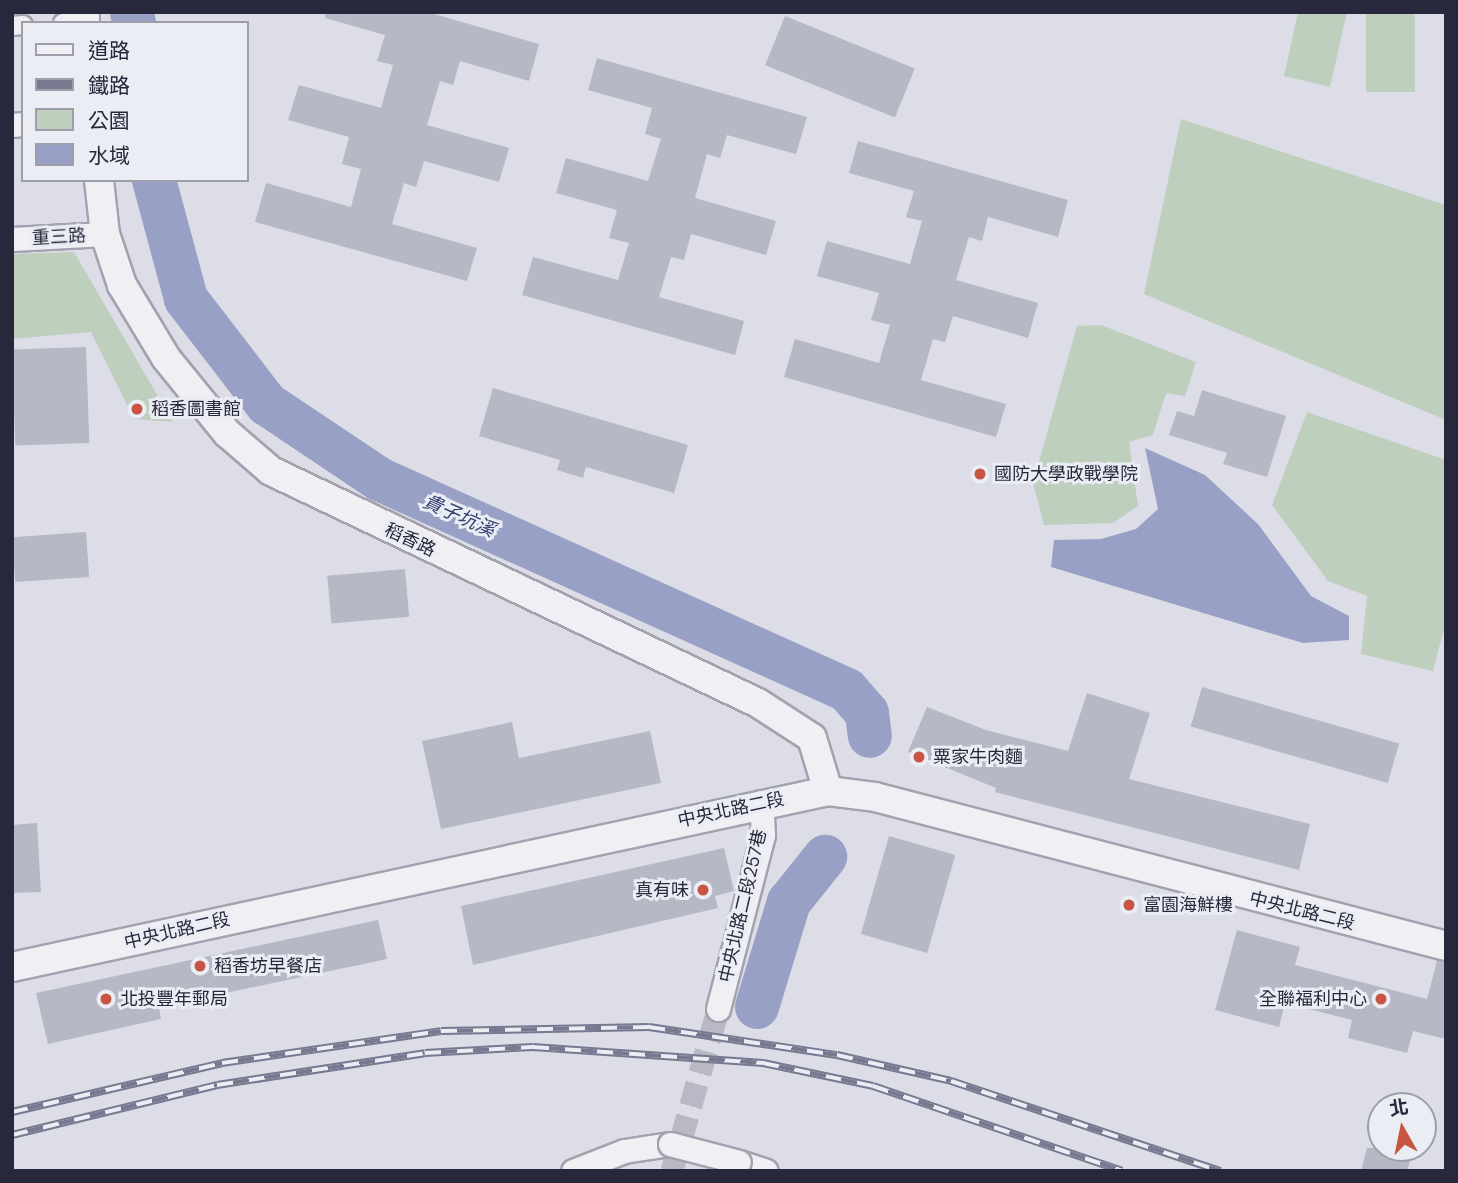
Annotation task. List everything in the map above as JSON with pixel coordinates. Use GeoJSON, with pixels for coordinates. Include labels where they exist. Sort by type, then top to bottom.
{"type":"FeatureCollection","features":[{"type":"Feature","properties":{"kind":"street","name":"稻香路"},"geometry":{"type":"LineString","coordinates":[[99,182],[105,234],[122,285],[166,358],[226,433],[271,471],[758,703],[812,738],[828,790]]}},
{"type":"Feature","properties":{"kind":"street","name":"重三路"},"geometry":{"type":"LineString","coordinates":[[12,239],[105,234]]}},
{"type":"Feature","properties":{"kind":"street","name":"中央北路二段"},"geometry":{"type":"LineString","coordinates":[[12,967],[761,802],[828,790],[875,797],[1446,946]]}},
{"type":"Feature","properties":{"kind":"street","name":"中央北路二段257巷"},"geometry":{"type":"LineString","coordinates":[[718,1009],[763,835],[761,802]]}},
{"type":"Feature","properties":{"kind":"street"},"geometry":{"type":"LineString","coordinates":[[573,1171],[624,1151],[670,1144],[753,1168]]}},
{"type":"Feature","properties":{"kind":"green space"},"geometry":{"type":"Polygon","coordinates":[[[1298,12],[1347,12],[1330,87],[1284,76],[1298,12]]]}},
{"type":"Feature","properties":{"kind":"green space"},"geometry":{"type":"Polygon","coordinates":[[[1366,12],[1415,12],[1415,92],[1366,92],[1366,12]]]}},
{"type":"Feature","properties":{"kind":"green space"},"geometry":{"type":"Polygon","coordinates":[[[1181,119],[1446,205],[1446,420],[1144,294],[1181,119]]]}},
{"type":"Feature","properties":{"kind":"green space"},"geometry":{"type":"Polygon","coordinates":[[[74,252],[173,422],[134,419],[91,332],[12,339],[12,254],[74,252]]]}},
{"type":"Feature","properties":{"kind":"green space"},"geometry":{"type":"Polygon","coordinates":[[[1101,325],[1196,362],[1185,396],[1166,393],[1153,435],[1129,442],[1138,506],[1113,523],[1044,525],[1033,483],[1077,326],[1101,325]]]}},
{"type":"Feature","properties":{"kind":"green space"},"geometry":{"type":"Polygon","coordinates":[[[1307,412],[1446,460],[1446,621],[1433,671],[1361,654],[1367,596],[1328,581],[1272,505],[1307,412]]]}},
{"type":"Feature","properties":{"kind":"water"},"geometry":{"type":"Polygon","coordinates":[[[1145,448],[1205,475],[1258,524],[1311,596],[1349,616],[1349,640],[1303,643],[1051,567],[1054,540],[1101,539],[1136,529],[1158,509],[1145,448]]]}},
{"type":"Feature","properties":{"kind":"building"},"geometry":{"type":"Polygon","coordinates":[[[326,12],[427,12],[539,44],[529,81],[460,61],[453,85],[440,81],[427,125],[509,148],[499,182],[424,161],[416,187],[404,183],[392,224],[477,248],[467,281],[255,222],[266,183],[351,207],[361,169],[342,164],[349,137],[288,120],[299,85],[381,108],[393,65],[377,61],[385,35],[325,18],[326,12]]]}},
{"type":"Feature","properties":{"kind":"building"},"geometry":{"type":"Polygon","coordinates":[[[785,16],[915,68],[895,118],[765,65],[785,16]]]}},
{"type":"Feature","properties":{"kind":"building"},"geometry":{"type":"Polygon","coordinates":[[[597,58],[807,117],[796,154],[727,135],[720,158],[707,154],[695,198],[776,221],[766,255],[691,234],[684,260],[671,257],[659,297],[744,321],[735,355],[522,295],[533,257],[618,280],[629,243],[609,238],[617,210],[556,193],[566,158],[648,181],[661,139],[645,134],[652,108],[588,90],[597,58]]]}},
{"type":"Feature","properties":{"kind":"building"},"geometry":{"type":"Polygon","coordinates":[[[858,141],[1068,200],[1058,237],[988,217],[982,241],[969,237],[956,280],[1038,303],[1028,338],[953,316],[945,342],[933,339],[921,380],[1006,404],[996,437],[784,377],[795,339],[879,363],[890,325],[871,320],[879,293],[817,276],[827,241],[910,264],[922,221],[906,217],[914,191],[849,173],[858,141]]]}},
{"type":"Feature","properties":{"kind":"building"},"geometry":{"type":"Polygon","coordinates":[[[86,347],[89,443],[15,446],[12,350],[86,347]]]}},
{"type":"Feature","properties":{"kind":"building"},"geometry":{"type":"Polygon","coordinates":[[[493,388],[688,445],[674,493],[586,467],[583,478],[557,470],[560,460],[479,436],[493,388]]]}},
{"type":"Feature","properties":{"kind":"building"},"geometry":{"type":"Polygon","coordinates":[[[1202,390],[1286,416],[1267,477],[1223,464],[1227,453],[1169,435],[1177,411],[1194,416],[1202,390]]]}},
{"type":"Feature","properties":{"kind":"building"},"geometry":{"type":"Polygon","coordinates":[[[86,532],[89,577],[15,582],[12,537],[86,532]]]}},
{"type":"Feature","properties":{"kind":"building"},"geometry":{"type":"Polygon","coordinates":[[[405,569],[409,617],[331,624],[327,576],[405,569]]]}},
{"type":"Feature","properties":{"kind":"building"},"geometry":{"type":"Polygon","coordinates":[[[1202,687],[1399,744],[1388,783],[1191,726],[1202,687]]]}},
{"type":"Feature","properties":{"kind":"building"},"geometry":{"type":"Polygon","coordinates":[[[1087,693],[1150,713],[1129,779],[1310,824],[1299,870],[995,792],[996,788],[908,752],[927,707],[986,730],[1068,751],[1087,693]]]}},
{"type":"Feature","properties":{"kind":"building"},"geometry":{"type":"Polygon","coordinates":[[[512,722],[519,758],[650,731],[661,783],[441,829],[422,741],[512,722]]]}},
{"type":"Feature","properties":{"kind":"building"},"geometry":{"type":"Polygon","coordinates":[[[37,823],[41,892],[12,893],[12,825],[37,823]]]}},
{"type":"Feature","properties":{"kind":"building"},"geometry":{"type":"Polygon","coordinates":[[[889,836],[955,855],[927,953],[861,934],[889,836]]]}},
{"type":"Feature","properties":{"kind":"building"},"geometry":{"type":"Polygon","coordinates":[[[724,848],[734,891],[715,896],[718,908],[473,965],[461,906],[724,848]]]}},
{"type":"Feature","properties":{"kind":"building"},"geometry":{"type":"Polygon","coordinates":[[[378,920],[387,959],[159,1007],[161,1019],[48,1044],[36,993],[378,920]]]}},
{"type":"Feature","properties":{"kind":"building"},"geometry":{"type":"Polygon","coordinates":[[[1237,930],[1300,947],[1295,965],[1427,999],[1437,961],[1446,962],[1446,1039],[1413,1031],[1407,1053],[1348,1038],[1352,1020],[1285,1003],[1279,1027],[1215,1010],[1237,930]]]}},
{"type":"Feature","properties":{"kind":"building"},"geometry":{"type":"Polygon","coordinates":[[[1367,1148],[1367,1162],[1410,1162],[1407,1171],[1361,1171],[1367,1148]]]}},
{"type":"Feature","properties":{"kind":"waterway","name":"貴子坑溪"},"geometry":{"type":"LineString","coordinates":[[132,12],[134,21]]}},
{"type":"Feature","properties":{"kind":"waterway","name":"貴子坑溪"},"geometry":{"type":"LineString","coordinates":[[155,182],[186,299],[267,404],[379,479],[847,690],[867,713],[870,736]]}},
{"type":"Feature","properties":{"kind":"waterway"},"geometry":{"type":"LineString","coordinates":[[146,204],[156,199]]}},
{"type":"Feature","properties":{"kind":"waterway","name":"貴子坑溪"},"geometry":{"type":"LineString","coordinates":[[757,1007],[789,902],[825,857]]}},
{"type":"Feature","properties":{"kind":"tunnel"},"geometry":{"type":"LineString","coordinates":[[672,1171],[718,1009]]}},
{"type":"Feature","properties":{"kind":"railway"},"geometry":{"type":"LineString","coordinates":[[12,1112],[222,1063],[441,1031],[649,1027],[837,1055],[951,1081],[1220,1171]]}},
{"type":"Feature","properties":{"kind":"railway"},"geometry":{"type":"LineString","coordinates":[[12,1135],[217,1085],[425,1053],[533,1047],[763,1063],[873,1086],[1122,1171]]}},
{"type":"Feature","properties":{"kind":"place","name":"稻香圖書館"},"geometry":{"type":"Point","coordinates":[137,409]}},
{"type":"Feature","properties":{"kind":"place","name":"國防大學政戰學院"},"geometry":{"type":"Point","coordinates":[980,474]}},
{"type":"Feature","properties":{"kind":"place","name":"粟家牛肉麵"},"geometry":{"type":"Point","coordinates":[919,757]}},
{"type":"Feature","properties":{"kind":"place","name":"真有味"},"geometry":{"type":"Point","coordinates":[703,890]}},
{"type":"Feature","properties":{"kind":"place","name":"富園海鮮樓"},"geometry":{"type":"Point","coordinates":[1129,905]}},
{"type":"Feature","properties":{"kind":"place","name":"稻香坊早餐店"},"geometry":{"type":"Point","coordinates":[200,966]}},
{"type":"Feature","properties":{"kind":"place","name":"北投豐年郵局"},"geometry":{"type":"Point","coordinates":[106,999]}},
{"type":"Feature","properties":{"kind":"place","name":"全聯福利中心"},"geometry":{"type":"Point","coordinates":[1381,999]}}]}
